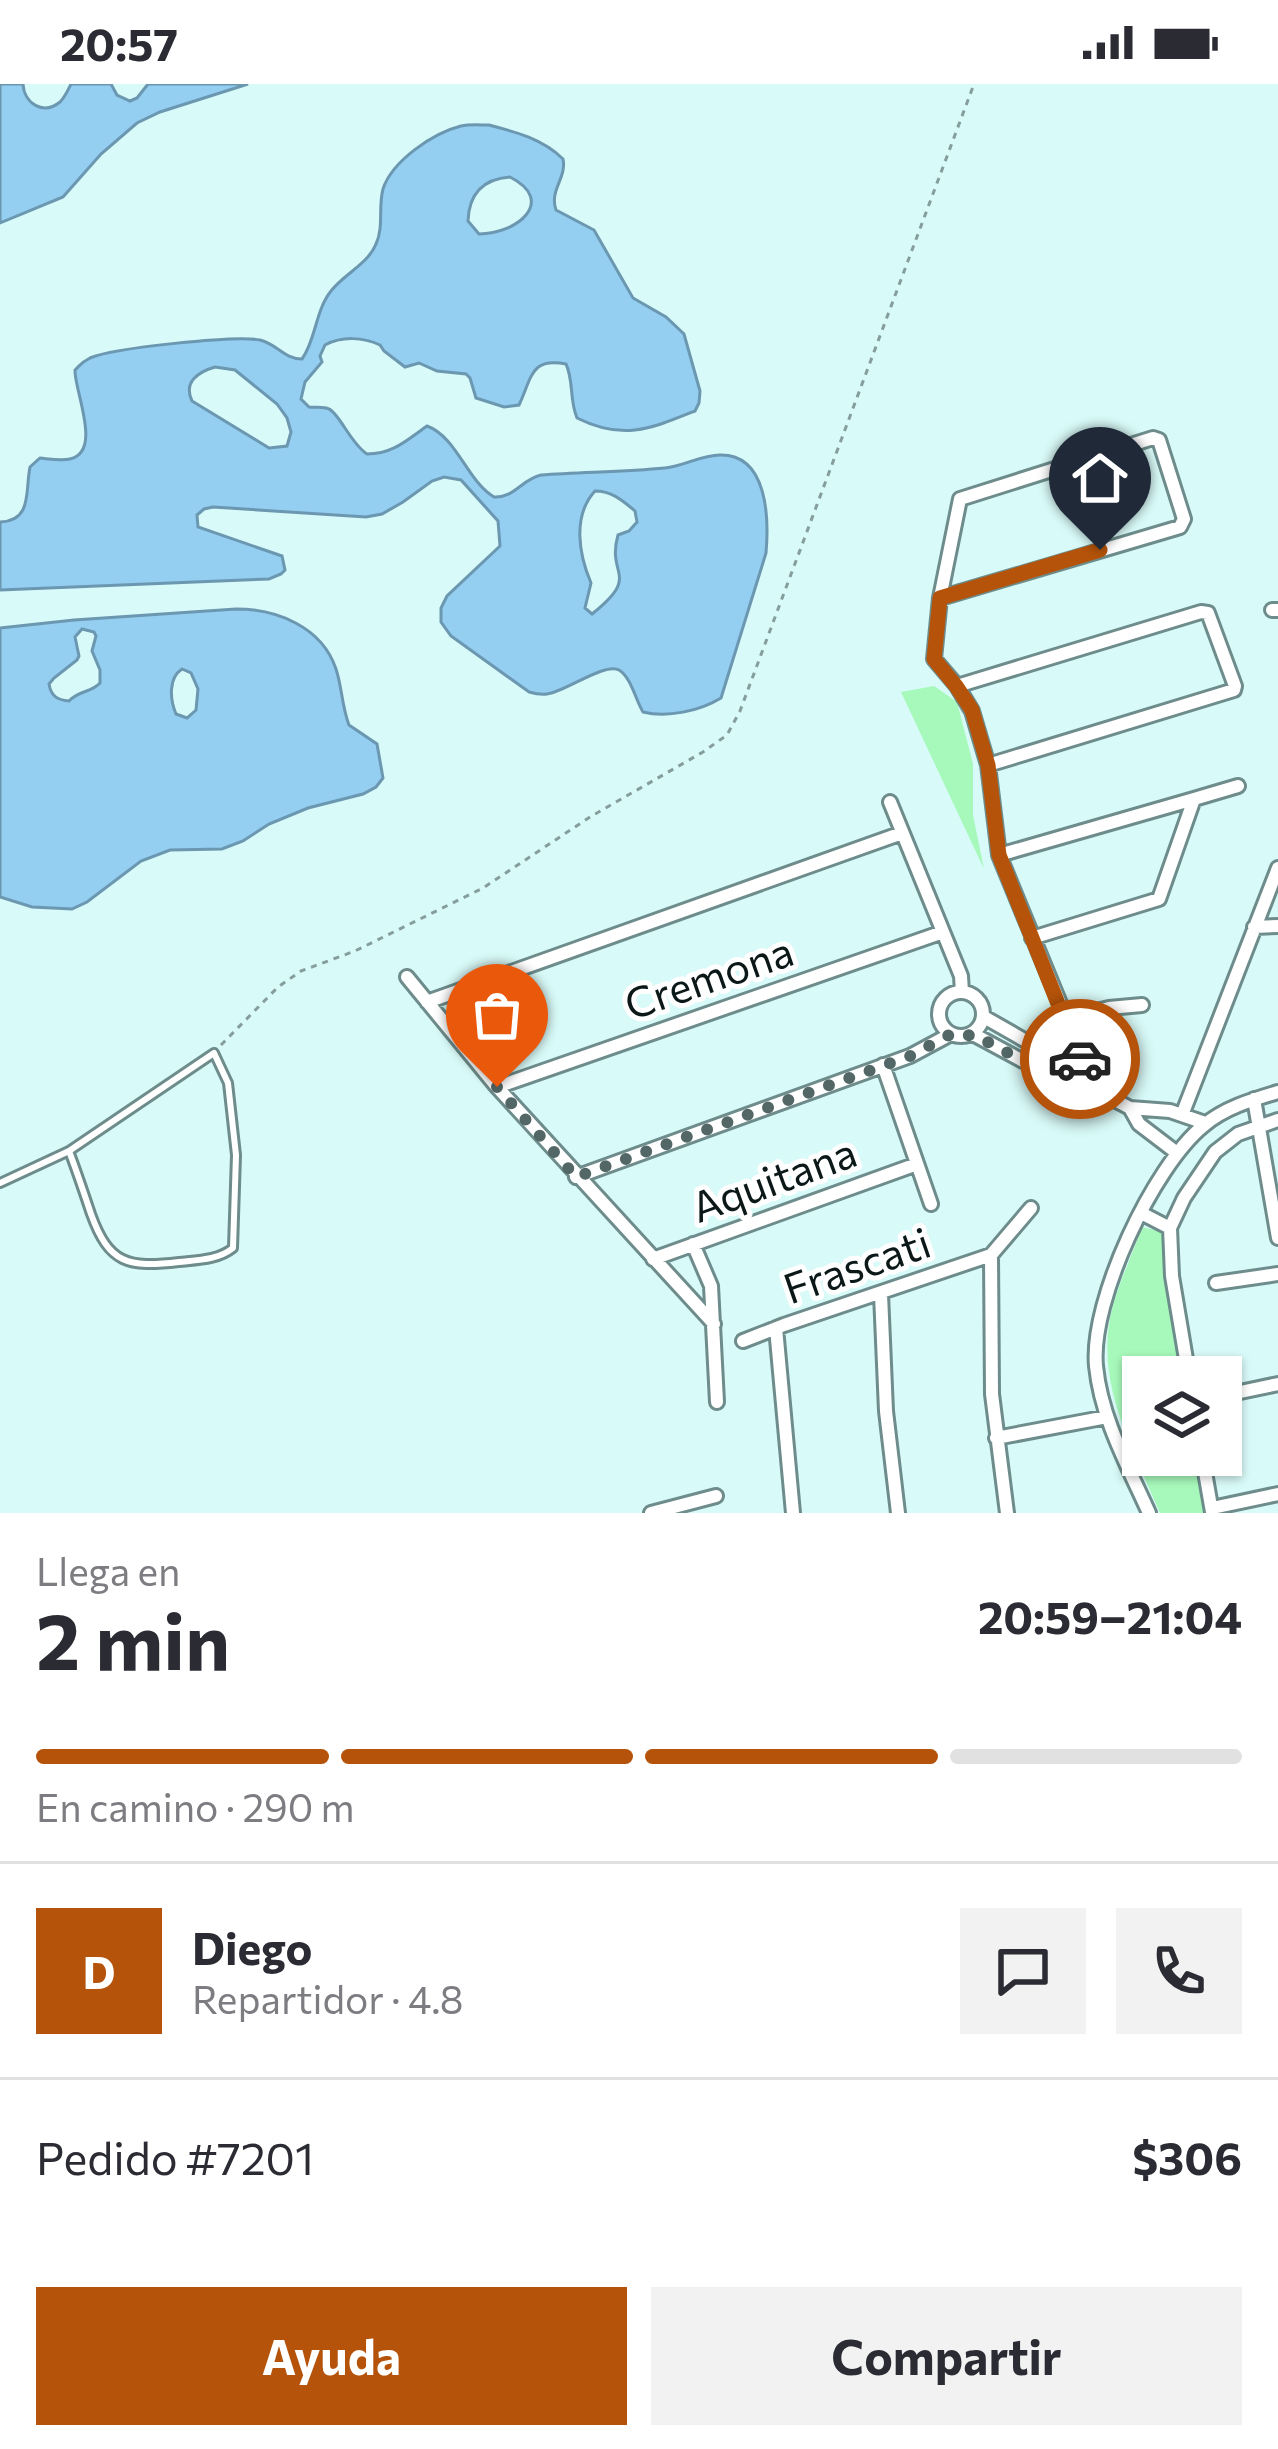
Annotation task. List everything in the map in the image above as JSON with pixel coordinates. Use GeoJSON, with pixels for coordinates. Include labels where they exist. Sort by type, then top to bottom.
{"type":"FeatureCollection","features":[{"type":"Feature","properties":{"kind":"street"},"geometry":{"type":"LineString","coordinates":[[940,598],[1180,527],[1184,519],[1160,440],[960,499],[940,598],[934,659],[972,710],[988,765],[999,855],[1090,1087]]}},
{"type":"Feature","properties":{"kind":"street"},"geometry":{"type":"LineString","coordinates":[[956,686],[1208,613],[1234,691],[988,765]]}},
{"type":"Feature","properties":{"kind":"street"},"geometry":{"type":"LineString","coordinates":[[999,855],[1238,786]]}},
{"type":"Feature","properties":{"kind":"street"},"geometry":{"type":"LineString","coordinates":[[1032,938],[1159,899],[1194,800]]}},
{"type":"Feature","properties":{"kind":"street"},"geometry":{"type":"LineString","coordinates":[[890,802],[961,976],[962,992]]}},
{"type":"Feature","properties":{"kind":"street"},"geometry":{"type":"LineString","coordinates":[[427,1002],[902,833]]}},
{"type":"Feature","properties":{"kind":"street"},"geometry":{"type":"LineString","coordinates":[[1182,1115],[1278,868]]}},
{"type":"Feature","properties":{"kind":"street"},"geometry":{"type":"LineString","coordinates":[[1254,927],[1278,926]]}},
{"type":"Feature","properties":{"kind":"street","name":"Cremona"},"geometry":{"type":"LineString","coordinates":[[497,1087],[943,932]]}},
{"type":"Feature","properties":{"kind":"street"},"geometry":{"type":"LineString","coordinates":[[407,977],[576,1177],[713,1324]]}},
{"type":"Feature","properties":{"kind":"street"},"geometry":{"type":"LineString","coordinates":[[962,992],[979,1000],[984,1017],[973,1034],[951,1034],[940,1022],[941,1005],[962,992]]}},
{"type":"Feature","properties":{"kind":"street"},"geometry":{"type":"LineString","coordinates":[[1066,1018],[1142,1005]]}},
{"type":"Feature","properties":{"kind":"street"},"geometry":{"type":"LineString","coordinates":[[984,1017],[1090,1087]]}},
{"type":"Feature","properties":{"kind":"street"},"geometry":{"type":"LineString","coordinates":[[576,1177],[883,1066],[951,1034]]}},
{"type":"Feature","properties":{"kind":"street"},"geometry":{"type":"LineString","coordinates":[[973,1034],[1130,1108],[1154,1108],[1205,1123]]}},
{"type":"Feature","properties":{"kind":"street"},"geometry":{"type":"LineString","coordinates":[[883,1066],[931,1204]]}},
{"type":"Feature","properties":{"kind":"street"},"geometry":{"type":"LineString","coordinates":[[1149,1513],[1107,1418],[1096,1369],[1099,1318],[1141,1213],[1177,1154],[1223,1111],[1278,1092]]}},
{"type":"Feature","properties":{"kind":"street"},"geometry":{"type":"LineString","coordinates":[[1254,1099],[1278,1238]]}},
{"type":"Feature","properties":{"kind":"street"},"geometry":{"type":"LineString","coordinates":[[1130,1108],[1139,1124],[1177,1154]]}},
{"type":"Feature","properties":{"kind":"street"},"geometry":{"type":"LineString","coordinates":[[1185,1356],[1172,1276],[1170,1228],[1215,1152],[1238,1134],[1278,1120]]}},
{"type":"Feature","properties":{"kind":"street","name":"Aquitana"},"geometry":{"type":"LineString","coordinates":[[653,1258],[917,1164]]}},
{"type":"Feature","properties":{"kind":"street","name":"Frascati"},"geometry":{"type":"LineString","coordinates":[[743,1341],[991,1255],[1031,1208]]}},
{"type":"Feature","properties":{"kind":"street"},"geometry":{"type":"LineString","coordinates":[[1141,1213],[1170,1228]]}},
{"type":"Feature","properties":{"kind":"street"},"geometry":{"type":"LineString","coordinates":[[693,1244],[711,1286],[717,1402]]}},
{"type":"Feature","properties":{"kind":"street","name":"Frascati"},"geometry":{"type":"LineString","coordinates":[[991,1255],[992,1394],[1007,1513]]}},
{"type":"Feature","properties":{"kind":"street"},"geometry":{"type":"LineString","coordinates":[[1216,1283],[1278,1274]]}},
{"type":"Feature","properties":{"kind":"street"},"geometry":{"type":"LineString","coordinates":[[881,1294],[886,1411],[898,1513]]}},
{"type":"Feature","properties":{"kind":"street"},"geometry":{"type":"LineString","coordinates":[[776,1328],[794,1513]]}},
{"type":"Feature","properties":{"kind":"street"},"geometry":{"type":"LineString","coordinates":[[1242,1392],[1278,1384]]}},
{"type":"Feature","properties":{"kind":"street"},"geometry":{"type":"LineString","coordinates":[[996,1438],[1107,1418]]}},
{"type":"Feature","properties":{"kind":"street"},"geometry":{"type":"LineString","coordinates":[[1206,1476],[1212,1510],[1278,1494]]}},
{"type":"Feature","properties":{"kind":"street"},"geometry":{"type":"LineString","coordinates":[[651,1513],[716,1496]]}},
{"type":"Feature","properties":{"kind":"lane"},"geometry":{"type":"LineString","coordinates":[[0,1183],[69,1151],[214,1053],[229,1083],[236,1155],[233,1248],[224,1255],[153,1265],[130,1262],[113,1253],[100,1240],[69,1151]]}},
{"type":"Feature","properties":{"kind":"path"},"geometry":{"type":"LineString","coordinates":[[214,1053],[278,987],[301,971],[355,951],[483,888],[727,735],[740,711],[974,84]]}},
{"type":"Feature","properties":{"kind":"green space"},"geometry":{"type":"Polygon","coordinates":[[[934,686],[957,702],[973,764],[973,815],[984,869],[901,692],[934,686]]]}},
{"type":"Feature","properties":{"kind":"green space"},"geometry":{"type":"Polygon","coordinates":[[[1142,1227],[1163,1232],[1169,1243],[1166,1272],[1179,1356],[1122,1356],[1122,1422],[1107,1350],[1119,1288],[1142,1227]]]}},
{"type":"Feature","properties":{"kind":"green space"},"geometry":{"type":"Polygon","coordinates":[[[1144,1476],[1202,1476],[1210,1513],[1160,1513],[1144,1476]]]}},
{"type":"Feature","properties":{"kind":"water"},"geometry":{"type":"Polygon","coordinates":[[[0,84],[23,84],[31,102],[47,108],[60,102],[71,84],[111,84],[117,95],[130,101],[148,84],[248,84],[137,123],[63,197],[0,223],[0,84]]]}},
{"type":"Feature","properties":{"kind":"water"},"geometry":{"type":"Polygon","coordinates":[[[486,125],[529,137],[563,159],[556,210],[594,230],[633,298],[684,334],[700,391],[695,411],[636,430],[593,425],[577,418],[566,364],[554,363],[534,372],[519,405],[504,407],[476,398],[466,374],[437,371],[419,363],[405,367],[380,345],[353,339],[325,345],[322,362],[305,382],[301,399],[309,407],[333,412],[367,454],[392,449],[427,426],[446,439],[476,481],[494,497],[508,495],[541,475],[665,468],[720,455],[748,465],[762,491],[766,553],[721,698],[683,712],[643,712],[627,678],[613,669],[555,692],[529,692],[451,636],[441,622],[447,596],[500,546],[498,521],[461,480],[444,477],[382,514],[366,517],[213,507],[197,515],[198,527],[282,556],[285,570],[269,579],[0,590],[0,522],[23,510],[30,467],[40,458],[70,459],[85,445],[75,370],[81,364],[123,350],[227,339],[260,340],[302,359],[326,299],[376,244],[383,189],[395,168],[438,135],[461,126],[486,125]],[[510,177],[485,185],[471,203],[468,221],[479,234],[518,222],[531,206],[524,186],[510,177]],[[215,367],[198,375],[189,388],[192,401],[269,448],[287,446],[291,432],[287,418],[235,370],[215,367]],[[595,491],[580,536],[591,583],[585,608],[592,614],[619,582],[618,535],[637,522],[635,511],[612,495],[595,491]]]}},
{"type":"Feature","properties":{"kind":"water"},"geometry":{"type":"Polygon","coordinates":[[[236,609],[267,612],[296,623],[329,654],[349,725],[377,744],[383,778],[363,794],[308,808],[222,849],[170,850],[141,861],[72,909],[32,907],[0,897],[0,628],[236,609]],[[82,629],[75,637],[77,660],[49,684],[61,700],[69,701],[100,683],[92,651],[96,636],[82,629]],[[182,669],[174,678],[172,696],[176,714],[187,718],[196,710],[198,689],[191,673],[182,669]]]}},
{"type":"Feature","properties":{"kind":"way so far"},"geometry":{"type":"LineString","coordinates":[[497,1087],[576,1177],[910,1056],[951,1034],[973,1034],[1023,1061],[1090,1087],[1080,1059]]}},
{"type":"Feature","properties":{"kind":"route"},"geometry":{"type":"LineString","coordinates":[[1080,1059],[999,855],[988,765],[972,710],[937,665],[933,652],[940,598],[1100,550]]}}]}
